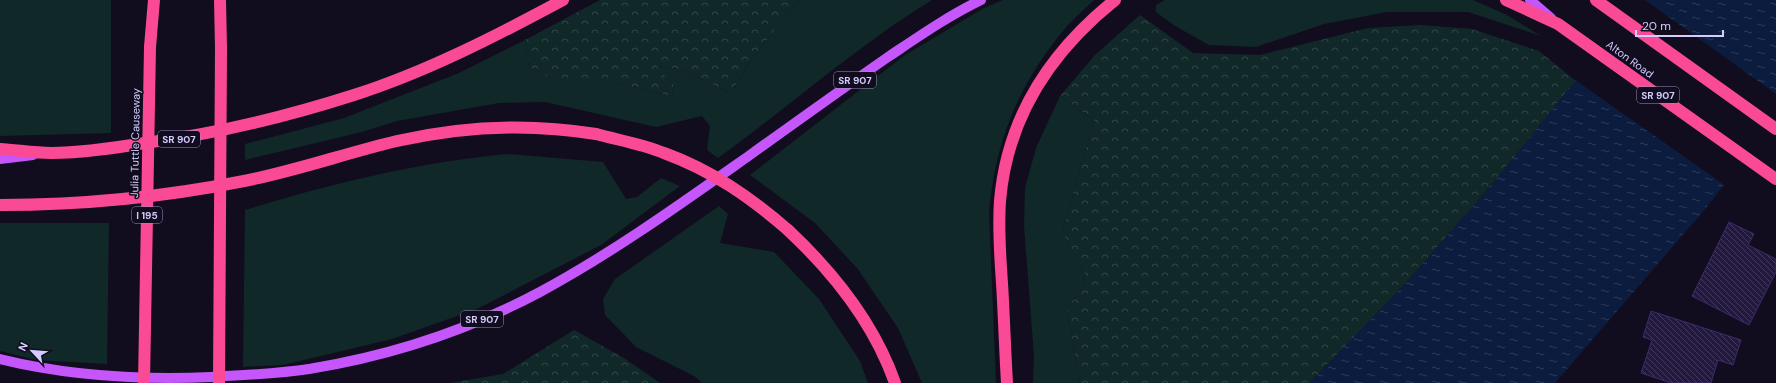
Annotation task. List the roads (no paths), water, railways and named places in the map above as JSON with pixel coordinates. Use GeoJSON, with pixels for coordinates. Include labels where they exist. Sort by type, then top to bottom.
{"type":"FeatureCollection","features":[{"type":"Feature","properties":{"kind":"highway"},"geometry":{"type":"LineString","coordinates":[[148,0],[151,30]]}},
{"type":"Feature","properties":{"kind":"highway","name":"Julia Tuttle Causeway"},"geometry":{"type":"LineString","coordinates":[[144,383],[150,47],[154,0]]}},
{"type":"Feature","properties":{"kind":"highway"},"geometry":{"type":"LineString","coordinates":[[219,383],[220,0]]}},
{"type":"Feature","properties":{"kind":"highway","name":"SR 907"},"geometry":{"type":"LineString","coordinates":[[51,153],[110,148],[197,136],[246,126],[354,95],[415,72],[446,58],[563,0]]}},
{"type":"Feature","properties":{"kind":"highway"},"geometry":{"type":"LineString","coordinates":[[1007,383],[999,226],[1000,201],[1006,160],[1022,112],[1044,74],[1055,58],[1078,32],[1115,0]]}},
{"type":"Feature","properties":{"kind":"highway"},"geometry":{"type":"LineString","coordinates":[[1506,0],[1558,24]]}},
{"type":"Feature","properties":{"kind":"highway"},"geometry":{"type":"LineString","coordinates":[[1596,0],[1776,130]]}},
{"type":"Feature","properties":{"kind":"highway","name":"Alton Road"},"geometry":{"type":"LineString","coordinates":[[1558,24],[1776,179]]}},
{"type":"Feature","properties":{"kind":"highway"},"geometry":{"type":"LineString","coordinates":[[0,205],[39,205],[109,201],[179,192],[245,181],[397,141],[477,128],[520,127],[561,129],[596,134],[663,152],[697,166],[729,184],[760,206],[813,254],[837,281],[876,340],[895,383]]}},
{"type":"Feature","properties":{"kind":"highway"},"geometry":{"type":"LineString","coordinates":[[0,149],[51,153]]}},
{"type":"Feature","properties":{"kind":"main road","name":"SR 907"},"geometry":{"type":"LineString","coordinates":[[0,359],[60,371],[144,378],[236,376],[307,369],[347,362],[382,354],[444,334],[494,314],[532,296],[589,264],[643,229],[922,34],[980,0]]}},
{"type":"Feature","properties":{"kind":"main road","name":"Alton Road"},"geometry":{"type":"LineString","coordinates":[[1530,0],[1558,24]]}},
{"type":"Feature","properties":{"kind":"main road","name":"SR 907"},"geometry":{"type":"LineString","coordinates":[[0,159],[51,153]]}},
{"type":"Feature","properties":{"kind":"water"},"geometry":{"type":"Polygon","coordinates":[[[1640,0],[1776,0],[1776,118],[1706,208],[1555,383],[1309,383],[1406,283],[1493,183],[1640,0]]]}}]}
